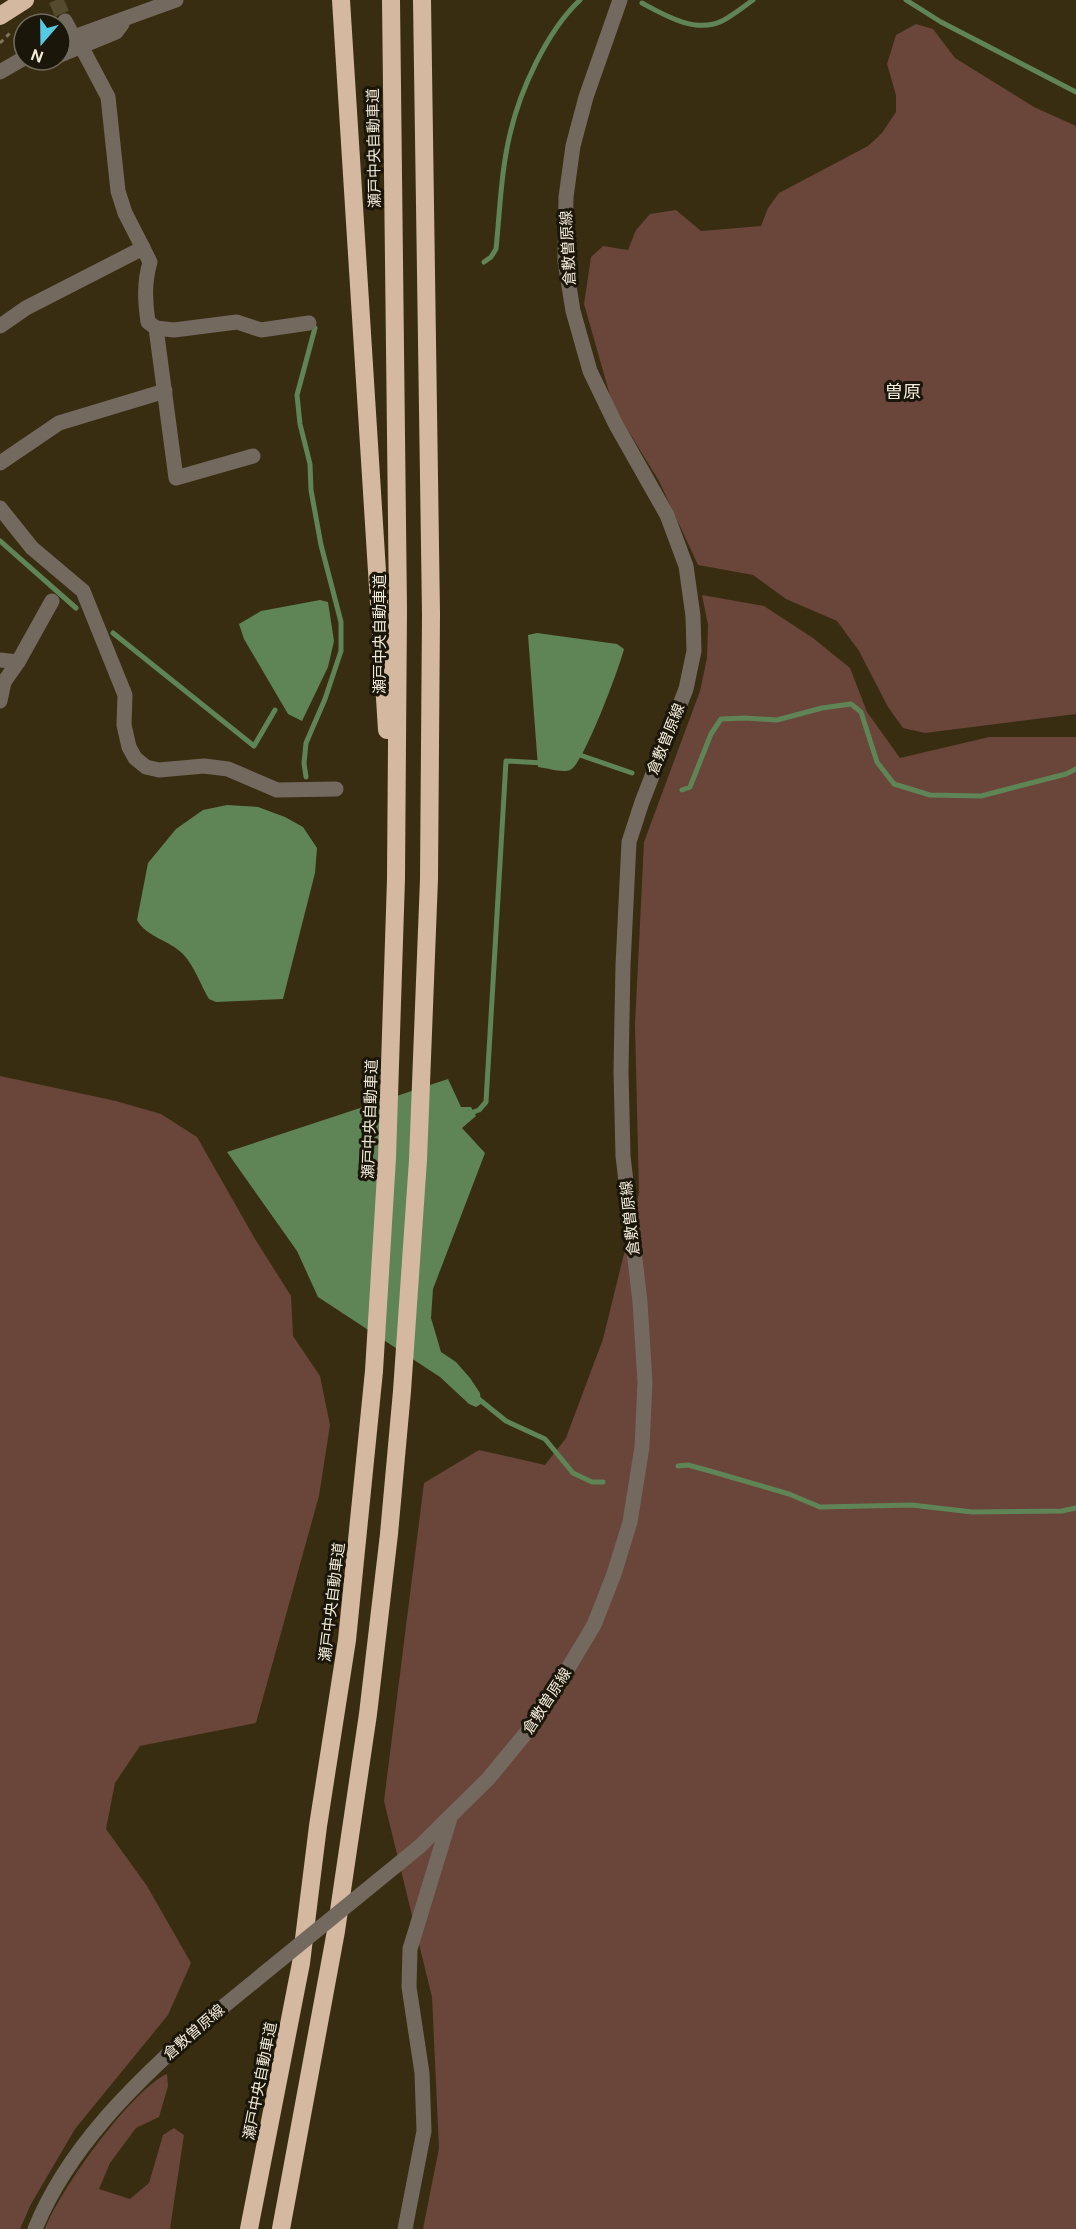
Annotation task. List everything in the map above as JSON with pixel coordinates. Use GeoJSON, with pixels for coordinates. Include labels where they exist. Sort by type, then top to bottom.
{"type":"FeatureCollection","features":[{"type":"Feature","properties":{"kind":"highway"},"geometry":{"type":"LineString","coordinates":[[0,16],[25,0]]}},
{"type":"Feature","properties":{"kind":"highway"},"geometry":{"type":"LineString","coordinates":[[341,0],[396,879]]}},
{"type":"Feature","properties":{"kind":"highway","name":"瀬戸中央自動車道"},"geometry":{"type":"LineString","coordinates":[[249,2229],[301,1963],[318,1826],[347,1640],[374,1371],[387,1158],[396,879],[398,562],[391,0]]}},
{"type":"Feature","properties":{"kind":"highway"},"geometry":{"type":"LineString","coordinates":[[280,2229],[336,1931],[368,1714],[389,1534],[402,1391],[418,1160],[429,879],[431,614],[422,0]]}},
{"type":"Feature","properties":{"kind":"street"},"geometry":{"type":"LineString","coordinates":[[72,41],[176,0]]}},
{"type":"Feature","properties":{"kind":"street","name":"倉敷曽原線"},"geometry":{"type":"LineString","coordinates":[[35,2229],[40,2216],[68,2169],[94,2131],[157,2064],[197,2028],[419,1846],[488,1779],[526,1733],[594,1625],[614,1574],[630,1522],[642,1447],[644,1371],[640,1302],[623,1156],[621,1082],[623,965],[629,842],[686,689],[693,651],[693,627],[686,566],[667,515],[615,423],[590,371],[573,312],[566,261],[566,197],[573,146],[586,97],[620,0]]}},
{"type":"Feature","properties":{"kind":"street","name":"倉敷曽原線"},"geometry":{"type":"LineString","coordinates":[[614,17],[625,0]]}},
{"type":"Feature","properties":{"kind":"street"},"geometry":{"type":"LineString","coordinates":[[72,43],[108,98],[118,191],[125,213],[150,262],[145,279],[144,298],[148,322],[156,328],[174,330],[237,322],[261,330],[309,323]]}},
{"type":"Feature","properties":{"kind":"street"},"geometry":{"type":"LineString","coordinates":[[0,326],[26,308],[143,248]]}},
{"type":"Feature","properties":{"kind":"street"},"geometry":{"type":"LineString","coordinates":[[156,328],[176,477],[253,456]]}},
{"type":"Feature","properties":{"kind":"street"},"geometry":{"type":"LineString","coordinates":[[0,463],[59,423],[165,391]]}},
{"type":"Feature","properties":{"kind":"street"},"geometry":{"type":"LineString","coordinates":[[0,508],[32,548],[83,591],[125,695],[124,725],[129,747],[135,758],[146,767],[159,770],[204,766],[228,769],[277,790],[336,789]]}},
{"type":"Feature","properties":{"kind":"street"},"geometry":{"type":"LineString","coordinates":[[0,701],[4,682],[18,662],[52,601]]}},
{"type":"Feature","properties":{"kind":"street"},"geometry":{"type":"LineString","coordinates":[[0,660],[18,662]]}},
{"type":"Feature","properties":{"kind":"street"},"geometry":{"type":"LineString","coordinates":[[405,2229],[424,2131],[422,2073],[409,1988],[410,1949],[450,1816]]}},
{"type":"Feature","properties":{"kind":"path"},"geometry":{"type":"LineString","coordinates":[[0,43],[12,31]]}},
{"type":"Feature","properties":{"kind":"shaded area"},"geometry":{"type":"Polygon","coordinates":[[[916,24],[933,29],[955,58],[1034,107],[1076,126],[1076,714],[925,733],[903,728],[888,707],[859,651],[837,621],[786,599],[753,575],[698,565],[659,481],[613,406],[584,304],[591,257],[603,246],[628,250],[636,230],[650,214],[676,210],[701,231],[761,226],[768,208],[779,193],[868,146],[882,133],[896,112],[896,95],[887,64],[896,35],[916,24]]]}},
{"type":"Feature","properties":{"kind":"shaded area"},"geometry":{"type":"Polygon","coordinates":[[[702,595],[764,606],[813,638],[850,668],[867,712],[900,758],[989,737],[1076,737],[1076,2229],[423,2229],[439,2148],[432,1997],[384,1801],[424,1483],[479,1450],[545,1465],[566,1438],[603,1339],[639,1193],[635,1025],[644,842],[700,691],[707,658],[708,625],[702,595]]]}},
{"type":"Feature","properties":{"kind":"shaded area"},"geometry":{"type":"Polygon","coordinates":[[[320,600],[328,602],[334,641],[328,667],[302,721],[288,714],[244,639],[239,624],[261,611],[320,600]]]}},
{"type":"Feature","properties":{"kind":"shaded area"},"geometry":{"type":"Polygon","coordinates":[[[537,633],[617,644],[624,649],[609,694],[592,734],[576,764],[567,771],[538,767],[528,635],[537,633]]]}},
{"type":"Feature","properties":{"kind":"shaded area"},"geometry":{"type":"Polygon","coordinates":[[[227,805],[258,807],[285,817],[303,827],[317,848],[315,873],[283,999],[216,1002],[209,999],[183,954],[146,931],[137,920],[148,863],[176,829],[203,810],[227,805]]]}},
{"type":"Feature","properties":{"kind":"shaded area"},"geometry":{"type":"Polygon","coordinates":[[[0,1076],[116,1101],[161,1114],[197,1137],[255,1239],[291,1296],[293,1336],[320,1376],[330,1425],[319,1496],[256,1723],[140,1746],[115,1783],[106,1829],[147,1886],[191,1963],[168,2015],[75,2129],[31,2204],[20,2229],[0,2229],[0,1076]]]}},
{"type":"Feature","properties":{"kind":"shaded area"},"geometry":{"type":"Polygon","coordinates":[[[448,1079],[461,1107],[471,1107],[476,1116],[462,1128],[485,1153],[433,1289],[431,1318],[441,1352],[456,1362],[480,1393],[481,1404],[476,1407],[469,1404],[440,1377],[318,1297],[297,1251],[227,1152],[448,1079]]]}},
{"type":"Feature","properties":{"kind":"shaded area"},"geometry":{"type":"Polygon","coordinates":[[[167,2074],[168,2086],[159,2117],[136,2128],[110,2163],[99,2189],[130,2199],[149,2183],[163,2135],[174,2128],[184,2135],[170,2229],[45,2229],[80,2167],[116,2120],[152,2084],[167,2074]]]}},
{"type":"Feature","properties":{"kind":"waterway"},"geometry":{"type":"LineString","coordinates":[[484,262],[496,249],[505,162],[510,134],[521,99],[546,44],[580,0]]}},
{"type":"Feature","properties":{"kind":"waterway"},"geometry":{"type":"LineString","coordinates":[[642,3],[680,21],[702,25],[722,21],[753,0]]}},
{"type":"Feature","properties":{"kind":"waterway"},"geometry":{"type":"LineString","coordinates":[[906,0],[941,22],[1076,92]]}},
{"type":"Feature","properties":{"kind":"waterway"},"geometry":{"type":"LineString","coordinates":[[306,777],[304,763],[306,743],[325,699],[341,651],[341,622],[321,545],[311,490],[310,464],[300,424],[297,395],[315,328]]}},
{"type":"Feature","properties":{"kind":"waterway"},"geometry":{"type":"LineString","coordinates":[[0,541],[76,608]]}},
{"type":"Feature","properties":{"kind":"waterway"},"geometry":{"type":"LineString","coordinates":[[113,633],[254,746],[275,710]]}},
{"type":"Feature","properties":{"kind":"waterway"},"geometry":{"type":"LineString","coordinates":[[682,790],[690,787],[711,734],[721,719],[777,720],[822,708],[851,704],[861,712],[877,762],[894,784],[930,795],[981,796],[1066,774],[1076,769]]}},
{"type":"Feature","properties":{"kind":"waterway"},"geometry":{"type":"LineString","coordinates":[[577,754],[632,773]]}},
{"type":"Feature","properties":{"kind":"waterway"},"geometry":{"type":"LineString","coordinates":[[468,1114],[479,1110],[486,1102],[506,761],[543,763]]}},
{"type":"Feature","properties":{"kind":"waterway"},"geometry":{"type":"LineString","coordinates":[[475,1396],[506,1421],[545,1439],[573,1473],[592,1482],[603,1482]]}},
{"type":"Feature","properties":{"kind":"waterway"},"geometry":{"type":"LineString","coordinates":[[678,1466],[688,1465],[710,1471],[789,1494],[820,1507],[912,1505],[972,1512],[1062,1511],[1076,1508]]}},
{"type":"Feature","properties":{"kind":"tunnel"},"geometry":{"type":"LineString","coordinates":[[56,0],[61,12]]}},
{"type":"Feature","properties":{"kind":"district","name":"曽原"},"geometry":{"type":"Point","coordinates":[903,392]}}]}
